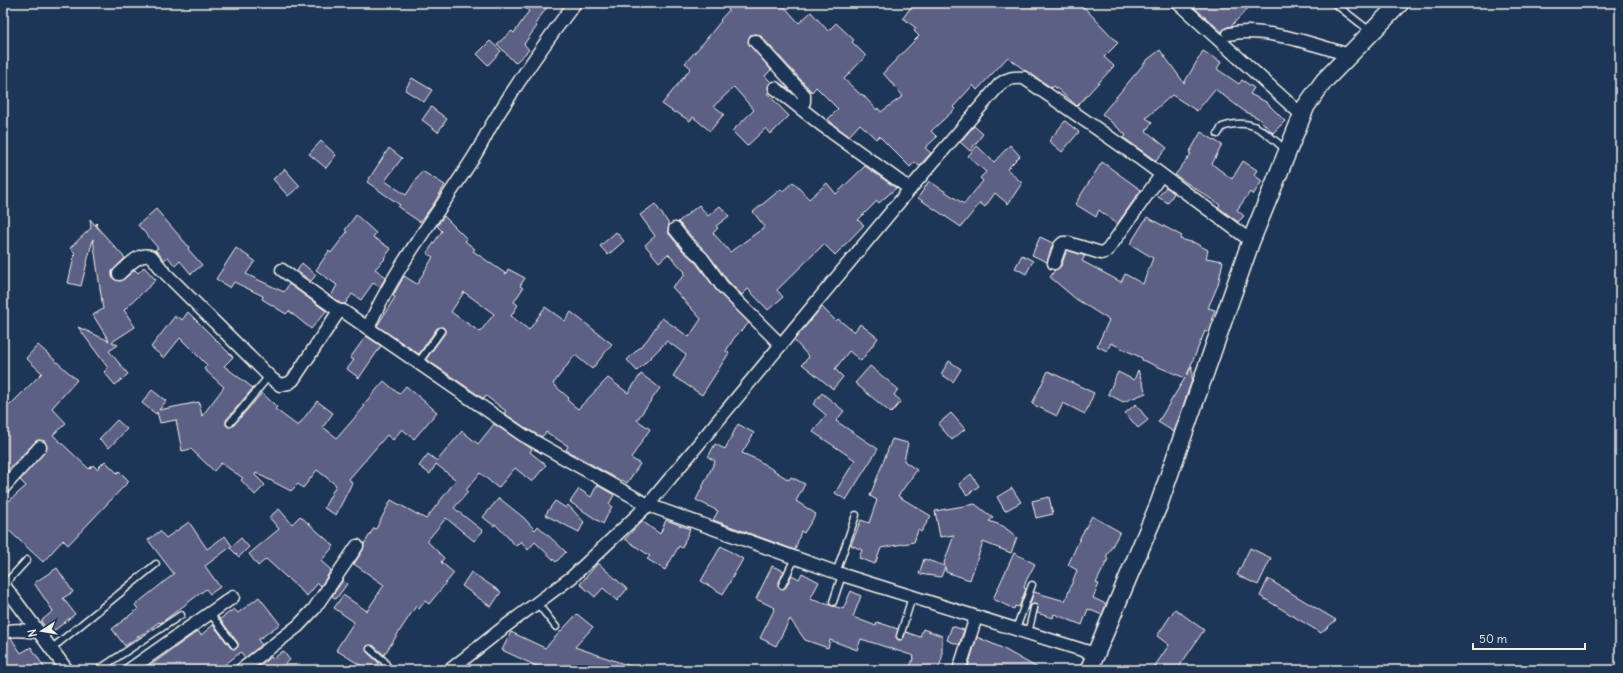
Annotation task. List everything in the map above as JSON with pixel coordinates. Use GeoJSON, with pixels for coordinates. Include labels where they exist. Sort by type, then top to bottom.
{"type":"FeatureCollection","features":[{"type":"Feature","properties":{"kind":"street"},"geometry":{"type":"LineString","coordinates":[[368,328],[379,303],[393,279],[475,155],[495,120],[547,40],[574,3]]}},
{"type":"Feature","properties":{"kind":"street"},"geometry":{"type":"LineString","coordinates":[[1178,3],[1302,115]]}},
{"type":"Feature","properties":{"kind":"street"},"geometry":{"type":"LineString","coordinates":[[1089,670],[1159,504],[1251,241],[1306,106],[1324,82],[1400,3]]}},
{"type":"Feature","properties":{"kind":"street"},"geometry":{"type":"LineString","coordinates":[[1229,34],[1260,33],[1310,44],[1349,55]]}},
{"type":"Feature","properties":{"kind":"street"},"geometry":{"type":"LineString","coordinates":[[755,41],[804,95],[804,102],[799,107]]}},
{"type":"Feature","properties":{"kind":"street"},"geometry":{"type":"LineString","coordinates":[[450,670],[503,628],[572,577],[648,505],[910,189],[1000,84],[1011,78],[1024,78],[1251,241]]}},
{"type":"Feature","properties":{"kind":"street"},"geometry":{"type":"LineString","coordinates":[[775,88],[910,189]]}},
{"type":"Feature","properties":{"kind":"street"},"geometry":{"type":"LineString","coordinates":[[1054,263],[1060,246],[1063,244],[1068,243],[1101,253],[1107,251],[1161,175]]}},
{"type":"Feature","properties":{"kind":"street"},"geometry":{"type":"LineString","coordinates":[[675,229],[688,245],[702,258],[722,286],[781,345]]}},
{"type":"Feature","properties":{"kind":"street"},"geometry":{"type":"LineString","coordinates":[[119,274],[142,255],[152,257],[164,272],[269,376],[280,385],[288,383],[339,311]]}},
{"type":"Feature","properties":{"kind":"street"},"geometry":{"type":"LineString","coordinates":[[282,270],[339,311],[344,312],[368,328],[523,435],[648,505],[839,574],[1095,654]]}},
{"type":"Feature","properties":{"kind":"street"},"geometry":{"type":"LineString","coordinates":[[3,488],[40,447]]}},
{"type":"Feature","properties":{"kind":"street"},"geometry":{"type":"LineString","coordinates":[[241,670],[298,626],[314,609],[357,546]]}},
{"type":"Feature","properties":{"kind":"street"},"geometry":{"type":"LineString","coordinates":[[3,585],[67,670]]}},
{"type":"Feature","properties":{"kind":"street"},"geometry":{"type":"LineString","coordinates":[[129,670],[233,597]]}},
{"type":"Feature","properties":{"kind":"street"},"geometry":{"type":"LineString","coordinates":[[959,670],[976,616]]}},
{"type":"Feature","properties":{"kind":"street"},"geometry":{"type":"LineString","coordinates":[[3,633],[17,630],[38,632]]}},
{"type":"Feature","properties":{"kind":"lane"},"geometry":{"type":"LineString","coordinates":[[1334,3],[1371,32]]}},
{"type":"Feature","properties":{"kind":"lane"},"geometry":{"type":"LineString","coordinates":[[1218,134],[1222,127],[1247,123],[1266,133],[1288,152]]}},
{"type":"Feature","properties":{"kind":"lane"},"geometry":{"type":"LineString","coordinates":[[418,363],[441,331]]}},
{"type":"Feature","properties":{"kind":"lane"},"geometry":{"type":"LineString","coordinates":[[230,423],[269,376]]}},
{"type":"Feature","properties":{"kind":"lane"},"geometry":{"type":"LineString","coordinates":[[833,602],[839,574],[856,515]]}},
{"type":"Feature","properties":{"kind":"lane"},"geometry":{"type":"LineString","coordinates":[[782,585],[795,558]]}},
{"type":"Feature","properties":{"kind":"lane"},"geometry":{"type":"LineString","coordinates":[[3,585],[27,560]]}},
{"type":"Feature","properties":{"kind":"lane"},"geometry":{"type":"LineString","coordinates":[[51,649],[156,564]]}},
{"type":"Feature","properties":{"kind":"lane"},"geometry":{"type":"LineString","coordinates":[[1016,629],[1032,585]]}},
{"type":"Feature","properties":{"kind":"lane"},"geometry":{"type":"LineString","coordinates":[[900,636],[912,597]]}},
{"type":"Feature","properties":{"kind":"lane"},"geometry":{"type":"LineString","coordinates":[[537,603],[556,627]]}},
{"type":"Feature","properties":{"kind":"lane"},"geometry":{"type":"LineString","coordinates":[[1028,633],[1034,608]]}},
{"type":"Feature","properties":{"kind":"lane"},"geometry":{"type":"LineString","coordinates":[[210,613],[234,645]]}},
{"type":"Feature","properties":{"kind":"lane"},"geometry":{"type":"LineString","coordinates":[[98,670],[181,615]]}},
{"type":"Feature","properties":{"kind":"lane"},"geometry":{"type":"LineString","coordinates":[[370,649],[384,661],[390,670]]}},
{"type":"Feature","properties":{"kind":"building"},"geometry":{"type":"Polygon","coordinates":[[[518,3],[550,3],[535,24],[537,26],[524,44],[529,50],[515,63],[497,44],[512,31],[514,33],[529,11],[518,3]]]}},
{"type":"Feature","properties":{"kind":"building"},"geometry":{"type":"Polygon","coordinates":[[[722,3],[781,3],[799,23],[811,12],[828,31],[836,23],[854,40],[852,42],[866,56],[844,79],[881,112],[903,96],[883,73],[919,36],[914,31],[916,28],[903,18],[914,3],[1080,3],[1118,43],[1104,57],[1114,66],[1077,106],[1054,86],[1052,88],[1024,70],[1008,57],[977,90],[973,85],[953,107],[955,109],[931,131],[937,137],[925,148],[931,153],[919,166],[915,162],[910,167],[879,136],[876,139],[860,124],[849,136],[834,125],[828,119],[838,109],[816,87],[812,92],[761,36],[757,34],[750,35],[748,42],[771,70],[765,76],[771,82],[768,87],[769,92],[767,93],[789,116],[771,134],[766,128],[747,146],[732,131],[754,110],[734,87],[714,106],[724,114],[710,131],[693,117],[690,121],[662,104],[691,68],[685,63],[704,42],[729,10],[722,3]]]}},
{"type":"Feature","properties":{"kind":"building"},"geometry":{"type":"Polygon","coordinates":[[[1189,3],[1253,3],[1231,26],[1225,28],[1222,32],[1189,3]]]}},
{"type":"Feature","properties":{"kind":"building"},"geometry":{"type":"Polygon","coordinates":[[[490,41],[501,51],[488,65],[477,54],[490,41]]]}},
{"type":"Feature","properties":{"kind":"building"},"geometry":{"type":"Polygon","coordinates":[[[1160,50],[1184,83],[1203,51],[1221,62],[1217,69],[1239,84],[1242,80],[1254,88],[1250,94],[1266,102],[1285,121],[1273,133],[1258,118],[1244,111],[1215,89],[1197,111],[1172,95],[1146,118],[1152,122],[1146,131],[1167,148],[1156,161],[1124,138],[1126,135],[1102,114],[1147,60],[1160,50]]]}},
{"type":"Feature","properties":{"kind":"building"},"geometry":{"type":"Polygon","coordinates":[[[412,78],[432,90],[424,102],[405,90],[412,78]]]}},
{"type":"Feature","properties":{"kind":"building"},"geometry":{"type":"Polygon","coordinates":[[[431,107],[447,119],[438,132],[422,120],[431,107]]]}},
{"type":"Feature","properties":{"kind":"building"},"geometry":{"type":"Polygon","coordinates":[[[1065,121],[1079,132],[1062,152],[1049,141],[1065,121]]]}},
{"type":"Feature","properties":{"kind":"building"},"geometry":{"type":"Polygon","coordinates":[[[974,126],[983,134],[970,151],[960,142],[974,126]]]}},
{"type":"Feature","properties":{"kind":"building"},"geometry":{"type":"Polygon","coordinates":[[[1201,132],[1222,145],[1212,164],[1232,179],[1243,161],[1257,170],[1254,175],[1262,181],[1253,195],[1250,192],[1237,210],[1244,216],[1238,222],[1218,207],[1220,205],[1175,175],[1191,154],[1189,153],[1201,132]]]}},
{"type":"Feature","properties":{"kind":"building"},"geometry":{"type":"Polygon","coordinates":[[[321,141],[336,155],[326,168],[309,154],[321,141]]]}},
{"type":"Feature","properties":{"kind":"building"},"geometry":{"type":"Polygon","coordinates":[[[1010,145],[1020,156],[1007,169],[1022,183],[1008,204],[995,193],[985,207],[980,203],[961,227],[918,198],[929,181],[964,204],[983,181],[980,178],[986,172],[968,156],[977,146],[994,162],[1010,145]]]}},
{"type":"Feature","properties":{"kind":"building"},"geometry":{"type":"Polygon","coordinates":[[[389,148],[402,158],[385,181],[406,195],[422,171],[445,185],[433,205],[420,222],[398,207],[400,205],[367,182],[389,148]]]}},
{"type":"Feature","properties":{"kind":"building"},"geometry":{"type":"Polygon","coordinates":[[[1102,162],[1141,190],[1117,224],[1099,210],[1096,217],[1075,204],[1102,162]]]}},
{"type":"Feature","properties":{"kind":"building"},"geometry":{"type":"Polygon","coordinates":[[[865,166],[896,188],[879,203],[877,201],[858,220],[864,225],[835,255],[824,244],[777,290],[783,297],[768,310],[748,289],[742,295],[728,281],[708,254],[678,222],[699,205],[708,216],[720,206],[729,216],[716,226],[718,228],[713,233],[730,252],[765,227],[753,212],[781,189],[783,191],[793,182],[809,199],[827,183],[836,194],[865,166]]]}},
{"type":"Feature","properties":{"kind":"building"},"geometry":{"type":"Polygon","coordinates":[[[285,169],[300,186],[288,196],[273,179],[285,169]]]}},
{"type":"Feature","properties":{"kind":"building"},"geometry":{"type":"Polygon","coordinates":[[[1166,187],[1174,193],[1168,203],[1158,197],[1166,187]]]}},
{"type":"Feature","properties":{"kind":"building"},"geometry":{"type":"Polygon","coordinates":[[[655,204],[669,224],[669,234],[682,250],[696,263],[717,291],[749,323],[734,338],[726,351],[729,353],[702,395],[673,376],[686,355],[667,341],[637,371],[627,360],[647,340],[662,318],[689,337],[701,319],[672,287],[685,275],[683,273],[685,272],[668,254],[659,262],[645,245],[655,236],[640,215],[655,204]]]}},
{"type":"Feature","properties":{"kind":"building"},"geometry":{"type":"Polygon","coordinates":[[[156,209],[189,247],[188,249],[202,265],[191,274],[180,261],[175,266],[168,257],[164,260],[155,250],[158,248],[138,225],[156,209]]]}},
{"type":"Feature","properties":{"kind":"building"},"geometry":{"type":"Polygon","coordinates":[[[356,215],[376,233],[373,237],[391,249],[384,258],[385,259],[375,269],[386,277],[380,287],[373,283],[361,300],[352,294],[345,304],[341,304],[331,296],[337,285],[316,270],[329,251],[331,253],[347,232],[345,230],[356,215]]]}},
{"type":"Feature","properties":{"kind":"building"},"geometry":{"type":"Polygon","coordinates":[[[444,216],[467,239],[465,241],[475,249],[473,251],[506,274],[508,269],[525,278],[520,286],[523,288],[514,302],[518,305],[511,316],[529,330],[545,307],[565,321],[571,312],[612,344],[592,369],[575,355],[553,384],[569,398],[567,400],[578,409],[608,378],[628,393],[641,374],[660,388],[637,420],[650,429],[631,458],[640,464],[627,483],[566,450],[568,446],[546,432],[542,437],[527,429],[504,413],[506,411],[486,396],[484,399],[426,359],[445,333],[443,327],[437,328],[419,354],[377,326],[395,297],[393,296],[404,276],[417,284],[433,257],[427,253],[442,231],[437,226],[444,216]],[[464,292],[451,312],[480,332],[494,314],[464,292]]]}},
{"type":"Feature","properties":{"kind":"building"},"geometry":{"type":"Polygon","coordinates":[[[1147,217],[1182,236],[1180,239],[1195,243],[1208,250],[1206,258],[1223,261],[1218,285],[1208,308],[1215,310],[1207,332],[1205,331],[1187,375],[1192,366],[1192,380],[1174,432],[1158,422],[1185,378],[1142,360],[1142,358],[1111,343],[1107,351],[1097,346],[1109,320],[1076,299],[1050,277],[1055,270],[1061,266],[1067,250],[1085,256],[1082,261],[1121,282],[1125,274],[1143,284],[1153,258],[1130,244],[1147,217]]]}},
{"type":"Feature","properties":{"kind":"building"},"geometry":{"type":"Polygon","coordinates":[[[90,219],[95,225],[97,223],[96,226],[125,258],[112,271],[114,279],[121,281],[135,270],[138,273],[144,267],[156,280],[124,310],[135,327],[112,342],[118,345],[109,351],[128,374],[115,385],[104,372],[108,368],[78,327],[109,341],[93,315],[103,309],[93,239],[81,286],[68,283],[75,253],[70,248],[91,228],[90,219]]]}},
{"type":"Feature","properties":{"kind":"building"},"geometry":{"type":"Polygon","coordinates":[[[616,232],[624,241],[608,255],[600,246],[616,232]]]}},
{"type":"Feature","properties":{"kind":"building"},"geometry":{"type":"Polygon","coordinates":[[[1040,237],[1053,243],[1047,262],[1032,255],[1040,237]]]}},
{"type":"Feature","properties":{"kind":"building"},"geometry":{"type":"Polygon","coordinates":[[[236,248],[255,261],[246,274],[284,292],[289,284],[326,311],[311,329],[289,311],[286,314],[262,299],[263,296],[234,282],[230,288],[216,279],[236,248]]]}},
{"type":"Feature","properties":{"kind":"building"},"geometry":{"type":"Polygon","coordinates":[[[1022,255],[1033,261],[1026,274],[1015,268],[1022,255]]]}},
{"type":"Feature","properties":{"kind":"building"},"geometry":{"type":"Polygon","coordinates":[[[302,263],[316,275],[311,281],[297,271],[302,263]]]}},
{"type":"Feature","properties":{"kind":"building"},"geometry":{"type":"Polygon","coordinates":[[[822,307],[836,321],[838,319],[854,332],[860,324],[878,338],[861,361],[849,351],[835,369],[843,377],[833,389],[802,364],[809,357],[794,340],[822,307]]]}},
{"type":"Feature","properties":{"kind":"building"},"geometry":{"type":"Polygon","coordinates":[[[188,312],[233,357],[224,366],[253,388],[226,420],[226,425],[229,427],[233,426],[262,393],[277,407],[275,409],[298,426],[317,401],[333,413],[323,427],[337,438],[365,406],[363,405],[384,381],[399,394],[406,386],[437,412],[414,439],[402,429],[393,440],[387,435],[349,479],[352,483],[336,515],[324,508],[336,485],[317,470],[303,488],[298,484],[291,491],[256,473],[255,475],[265,485],[255,495],[241,480],[243,478],[221,463],[214,471],[191,449],[182,451],[176,420],[160,423],[157,412],[156,414],[142,403],[152,390],[166,401],[159,410],[199,402],[202,416],[224,387],[204,369],[207,365],[180,338],[164,358],[151,347],[175,316],[177,319],[179,317],[182,320],[188,312]]]}},
{"type":"Feature","properties":{"kind":"building"},"geometry":{"type":"Polygon","coordinates":[[[366,336],[381,346],[359,378],[347,369],[354,360],[350,358],[366,336]]]}},
{"type":"Feature","properties":{"kind":"building"},"geometry":{"type":"Polygon","coordinates":[[[38,345],[77,380],[52,408],[66,423],[53,435],[89,469],[93,465],[97,469],[105,461],[117,473],[119,471],[129,481],[68,545],[63,540],[43,562],[3,525],[3,495],[9,501],[26,486],[20,480],[47,448],[45,441],[37,440],[3,475],[3,412],[42,373],[26,358],[38,345]]]}},
{"type":"Feature","properties":{"kind":"building"},"geometry":{"type":"Polygon","coordinates":[[[949,361],[961,369],[953,382],[941,374],[949,361]]]}},
{"type":"Feature","properties":{"kind":"building"},"geometry":{"type":"Polygon","coordinates":[[[870,366],[898,389],[894,395],[901,401],[891,413],[855,383],[870,366]]]}},
{"type":"Feature","properties":{"kind":"building"},"geometry":{"type":"Polygon","coordinates":[[[1138,370],[1146,393],[1123,402],[1108,394],[1118,372],[1134,380],[1138,370]]]}},
{"type":"Feature","properties":{"kind":"building"},"geometry":{"type":"Polygon","coordinates":[[[1048,371],[1094,393],[1085,414],[1063,403],[1057,416],[1032,404],[1048,371]]]}},
{"type":"Feature","properties":{"kind":"building"},"geometry":{"type":"Polygon","coordinates":[[[822,393],[844,411],[836,421],[878,449],[846,500],[835,493],[855,460],[813,432],[826,415],[813,404],[822,393]]]}},
{"type":"Feature","properties":{"kind":"building"},"geometry":{"type":"Polygon","coordinates":[[[1136,404],[1148,420],[1138,428],[1125,413],[1136,404]]]}},
{"type":"Feature","properties":{"kind":"building"},"geometry":{"type":"Polygon","coordinates":[[[951,413],[965,429],[952,440],[938,424],[951,413]]]}},
{"type":"Feature","properties":{"kind":"building"},"geometry":{"type":"Polygon","coordinates":[[[117,420],[127,429],[109,448],[99,439],[117,420]]]}},
{"type":"Feature","properties":{"kind":"building"},"geometry":{"type":"Polygon","coordinates":[[[494,424],[532,449],[530,452],[546,465],[532,482],[515,468],[498,488],[480,473],[466,490],[468,492],[454,508],[483,531],[474,541],[446,518],[427,541],[444,558],[441,562],[454,573],[429,604],[425,601],[419,609],[416,606],[384,655],[373,645],[367,646],[367,652],[379,663],[374,670],[368,670],[336,650],[354,622],[334,608],[343,595],[367,611],[384,585],[354,564],[363,550],[364,544],[374,528],[376,529],[391,500],[426,519],[456,480],[436,464],[430,474],[419,466],[428,454],[437,461],[462,431],[478,444],[494,424]]]}},
{"type":"Feature","properties":{"kind":"building"},"geometry":{"type":"Polygon","coordinates":[[[738,424],[754,433],[742,453],[756,459],[789,480],[791,477],[805,484],[796,501],[816,514],[804,533],[801,531],[795,550],[713,520],[718,511],[696,500],[715,461],[708,457],[715,444],[725,449],[738,424]]]}},
{"type":"Feature","properties":{"kind":"building"},"geometry":{"type":"Polygon","coordinates":[[[892,439],[908,443],[904,461],[917,470],[898,496],[931,516],[921,532],[918,530],[914,542],[881,548],[875,564],[859,558],[862,550],[851,545],[861,520],[869,523],[877,500],[870,496],[892,439]]]}},
{"type":"Feature","properties":{"kind":"building"},"geometry":{"type":"Polygon","coordinates":[[[971,474],[979,486],[967,495],[959,484],[971,474]]]}},
{"type":"Feature","properties":{"kind":"building"},"geometry":{"type":"Polygon","coordinates":[[[597,485],[614,495],[609,504],[612,506],[603,524],[570,502],[579,489],[591,497],[597,485]]]}},
{"type":"Feature","properties":{"kind":"building"},"geometry":{"type":"Polygon","coordinates":[[[1012,488],[1021,502],[1005,511],[997,497],[1012,488]]]}},
{"type":"Feature","properties":{"kind":"building"},"geometry":{"type":"Polygon","coordinates":[[[1049,497],[1053,514],[1036,518],[1032,501],[1049,497]]]}},
{"type":"Feature","properties":{"kind":"building"},"geometry":{"type":"Polygon","coordinates":[[[499,498],[524,518],[535,530],[538,526],[566,552],[556,562],[535,542],[528,550],[521,541],[516,546],[495,524],[494,526],[483,517],[499,498]]]}},
{"type":"Feature","properties":{"kind":"building"},"geometry":{"type":"Polygon","coordinates":[[[555,501],[566,508],[568,505],[584,522],[579,532],[545,515],[555,501]]]}},
{"type":"Feature","properties":{"kind":"building"},"geometry":{"type":"Polygon","coordinates":[[[975,504],[993,518],[989,521],[1003,526],[1017,537],[1011,553],[983,542],[970,580],[946,572],[945,567],[941,577],[919,574],[924,559],[945,566],[944,563],[954,535],[940,537],[935,511],[975,504]]]}},
{"type":"Feature","properties":{"kind":"building"},"geometry":{"type":"Polygon","coordinates":[[[279,509],[292,524],[300,516],[334,546],[321,561],[331,570],[321,586],[318,583],[307,596],[266,559],[258,566],[249,554],[279,529],[269,517],[279,509]]]}},
{"type":"Feature","properties":{"kind":"building"},"geometry":{"type":"Polygon","coordinates":[[[1092,516],[1120,532],[1106,557],[1108,559],[1096,583],[1099,584],[1093,598],[1106,604],[1102,615],[1088,609],[1082,625],[1054,614],[1053,618],[1037,613],[1038,607],[1035,604],[1031,605],[1028,610],[1034,592],[1065,601],[1077,570],[1068,565],[1092,516]]]}},
{"type":"Feature","properties":{"kind":"building"},"geometry":{"type":"Polygon","coordinates":[[[666,520],[690,529],[682,548],[679,546],[665,570],[647,559],[650,556],[625,539],[642,521],[660,534],[666,520]]]}},
{"type":"Feature","properties":{"kind":"building"},"geometry":{"type":"Polygon","coordinates":[[[189,522],[207,549],[225,536],[232,546],[205,566],[220,587],[210,594],[206,589],[162,622],[159,622],[125,646],[112,629],[138,609],[135,605],[174,574],[148,540],[160,531],[166,538],[189,522]]]}},
{"type":"Feature","properties":{"kind":"building"},"geometry":{"type":"Polygon","coordinates":[[[241,538],[249,547],[239,557],[230,548],[241,538]]]}},
{"type":"Feature","properties":{"kind":"building"},"geometry":{"type":"Polygon","coordinates":[[[721,546],[743,559],[723,594],[701,581],[721,546]]]}},
{"type":"Feature","properties":{"kind":"building"},"geometry":{"type":"Polygon","coordinates":[[[1250,548],[1271,558],[1258,585],[1237,575],[1250,548]]]}},
{"type":"Feature","properties":{"kind":"building"},"geometry":{"type":"Polygon","coordinates":[[[1014,553],[1035,564],[1026,581],[1024,588],[1026,589],[1019,607],[1015,606],[1014,609],[993,599],[1014,553]]]}},
{"type":"Feature","properties":{"kind":"building"},"geometry":{"type":"Polygon","coordinates":[[[598,563],[627,589],[617,601],[603,588],[595,597],[580,584],[598,563]]]}},
{"type":"Feature","properties":{"kind":"building"},"geometry":{"type":"Polygon","coordinates":[[[772,566],[784,571],[778,585],[780,589],[786,587],[792,575],[799,579],[802,573],[819,582],[810,599],[843,609],[851,591],[861,596],[853,617],[876,626],[877,622],[898,629],[896,637],[898,640],[903,639],[906,632],[920,637],[923,629],[942,636],[942,658],[938,670],[909,670],[914,656],[861,639],[857,650],[830,640],[828,648],[805,640],[790,619],[776,646],[760,638],[775,608],[756,599],[772,566]]]}},
{"type":"Feature","properties":{"kind":"building"},"geometry":{"type":"Polygon","coordinates":[[[57,568],[73,592],[63,598],[75,614],[50,634],[41,621],[53,611],[34,583],[57,568]]]}},
{"type":"Feature","properties":{"kind":"building"},"geometry":{"type":"Polygon","coordinates":[[[471,572],[501,592],[491,607],[462,586],[471,572]]]}},
{"type":"Feature","properties":{"kind":"building"},"geometry":{"type":"Polygon","coordinates":[[[1268,579],[1336,620],[1321,633],[1260,596],[1268,579]]]}},
{"type":"Feature","properties":{"kind":"building"},"geometry":{"type":"Polygon","coordinates":[[[343,580],[347,584],[336,599],[332,596],[343,580]]]}},
{"type":"Feature","properties":{"kind":"building"},"geometry":{"type":"Polygon","coordinates":[[[259,597],[280,624],[258,640],[262,645],[245,658],[241,652],[218,670],[144,670],[198,631],[201,635],[213,625],[231,648],[236,649],[238,643],[220,619],[234,609],[238,613],[259,597]]]}},
{"type":"Feature","properties":{"kind":"building"},"geometry":{"type":"Polygon","coordinates":[[[1175,609],[1204,630],[1177,670],[1152,670],[1169,645],[1157,636],[1175,609]]]}},
{"type":"Feature","properties":{"kind":"building"},"geometry":{"type":"Polygon","coordinates":[[[577,614],[593,627],[575,647],[636,668],[636,670],[545,670],[502,650],[511,632],[545,648],[577,614]]]}},
{"type":"Feature","properties":{"kind":"building"},"geometry":{"type":"Polygon","coordinates":[[[952,626],[964,630],[959,645],[947,640],[952,626]]]}},
{"type":"Feature","properties":{"kind":"building"},"geometry":{"type":"Polygon","coordinates":[[[977,637],[1002,648],[1041,670],[967,670],[977,637]]]}},
{"type":"Feature","properties":{"kind":"building"},"geometry":{"type":"Polygon","coordinates":[[[11,638],[21,653],[31,647],[46,670],[3,670],[3,640],[11,638]]]}},
{"type":"Feature","properties":{"kind":"building"},"geometry":{"type":"Polygon","coordinates":[[[283,651],[290,660],[280,668],[281,670],[254,670],[271,657],[273,659],[283,651]]]}}]}
